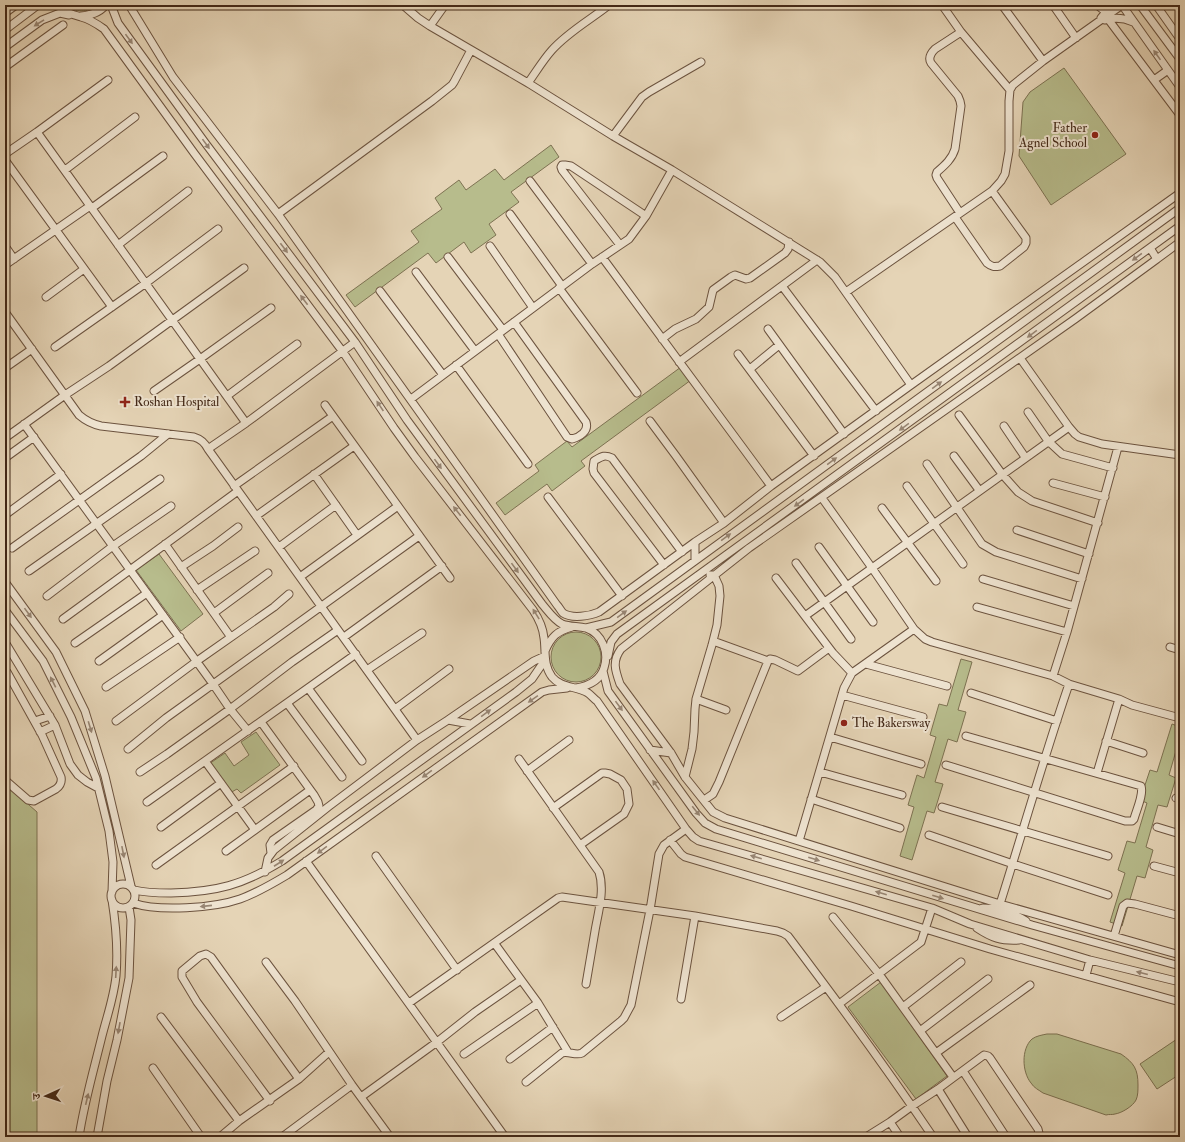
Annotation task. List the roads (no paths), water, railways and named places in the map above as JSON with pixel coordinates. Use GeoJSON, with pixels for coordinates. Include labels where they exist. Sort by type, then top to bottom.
{"type":"FeatureCollection","features":[{"type":"Feature","properties":{"kind":"street"},"geometry":{"type":"LineString","coordinates":[[5,13],[16,5]]}},
{"type":"Feature","properties":{"kind":"street"},"geometry":{"type":"LineString","coordinates":[[5,30],[38,5]]}},
{"type":"Feature","properties":{"kind":"street"},"geometry":{"type":"LineString","coordinates":[[59,5],[67,12],[97,24],[104,29],[194,153],[343,352],[394,428],[533,610],[541,622],[547,668],[552,677],[560,684],[588,693],[597,702],[686,829],[696,839],[932,908],[970,924],[988,936],[1006,941],[1023,940],[1090,960],[1180,982]]}},
{"type":"Feature","properties":{"kind":"street"},"geometry":{"type":"LineString","coordinates":[[5,47],[42,20],[60,13],[90,16],[99,12],[106,5]]}},
{"type":"Feature","properties":{"kind":"street"},"geometry":{"type":"LineString","coordinates":[[111,5],[118,23],[206,144],[355,342],[407,420],[503,551],[546,609],[561,623],[572,627],[586,628],[611,622],[1180,208]]}},
{"type":"Feature","properties":{"kind":"street"},"geometry":{"type":"LineString","coordinates":[[129,5],[173,76],[278,214],[513,543],[564,613],[574,616],[592,615],[599,612],[622,596],[695,542],[724,523],[771,486],[1180,193]]}},
{"type":"Feature","properties":{"kind":"street"},"geometry":{"type":"LineString","coordinates":[[403,5],[430,26],[672,170],[820,262],[835,277],[911,385]]}},
{"type":"Feature","properties":{"kind":"street"},"geometry":{"type":"LineString","coordinates":[[430,26],[445,5]]}},
{"type":"Feature","properties":{"kind":"street"},"geometry":{"type":"LineString","coordinates":[[528,83],[551,50],[559,42],[609,5]]}},
{"type":"Feature","properties":{"kind":"street"},"geometry":{"type":"LineString","coordinates":[[942,5],[961,32],[1010,90]]}},
{"type":"Feature","properties":{"kind":"street"},"geometry":{"type":"LineString","coordinates":[[1002,5],[1043,61]]}},
{"type":"Feature","properties":{"kind":"street"},"geometry":{"type":"LineString","coordinates":[[1052,5],[1076,38]]}},
{"type":"Feature","properties":{"kind":"street"},"geometry":{"type":"LineString","coordinates":[[1097,5],[1116,18],[1133,22],[1138,27]]}},
{"type":"Feature","properties":{"kind":"street"},"geometry":{"type":"LineString","coordinates":[[846,292],[992,191],[1005,174],[1009,151],[1010,90],[1019,80],[1043,61],[1122,5],[1180,87]]}},
{"type":"Feature","properties":{"kind":"street"},"geometry":{"type":"LineString","coordinates":[[1140,5],[1180,59]]}},
{"type":"Feature","properties":{"kind":"street"},"geometry":{"type":"LineString","coordinates":[[1156,5],[1180,39]]}},
{"type":"Feature","properties":{"kind":"street"},"geometry":{"type":"LineString","coordinates":[[1097,23],[1107,12]]}},
{"type":"Feature","properties":{"kind":"street"},"geometry":{"type":"LineString","coordinates":[[1107,12],[1180,115]]}},
{"type":"Feature","properties":{"kind":"street"},"geometry":{"type":"LineString","coordinates":[[5,67],[63,25]]}},
{"type":"Feature","properties":{"kind":"street"},"geometry":{"type":"LineString","coordinates":[[961,32],[935,49],[929,57],[958,96],[961,106],[955,149],[951,159],[937,172],[936,175],[987,263],[995,267],[1000,266],[1024,247],[1026,238],[992,191]]}},
{"type":"Feature","properties":{"kind":"street"},"geometry":{"type":"LineString","coordinates":[[278,214],[452,85],[471,50]]}},
{"type":"Feature","properties":{"kind":"street"},"geometry":{"type":"LineString","coordinates":[[613,136],[642,97],[701,62]]}},
{"type":"Feature","properties":{"kind":"street"},"geometry":{"type":"LineString","coordinates":[[1154,80],[1168,70]]}},
{"type":"Feature","properties":{"kind":"street"},"geometry":{"type":"LineString","coordinates":[[162,84],[173,76]]}},
{"type":"Feature","properties":{"kind":"street"},"geometry":{"type":"LineString","coordinates":[[5,154],[108,80]]}},
{"type":"Feature","properties":{"kind":"street"},"geometry":{"type":"LineString","coordinates":[[65,170],[135,117]]}},
{"type":"Feature","properties":{"kind":"street"},"geometry":{"type":"LineString","coordinates":[[37,132],[246,423]]}},
{"type":"Feature","properties":{"kind":"street"},"geometry":{"type":"LineString","coordinates":[[5,266],[163,156]]}},
{"type":"Feature","properties":{"kind":"street"},"geometry":{"type":"LineString","coordinates":[[5,160],[112,307]]}},
{"type":"Feature","properties":{"kind":"street"},"geometry":{"type":"LineString","coordinates":[[620,245],[562,170],[562,165],[571,166],[646,216]]}},
{"type":"Feature","properties":{"kind":"street"},"geometry":{"type":"LineString","coordinates":[[411,399],[629,238],[646,216],[672,170]]}},
{"type":"Feature","properties":{"kind":"street"},"geometry":{"type":"LineString","coordinates":[[530,182],[592,264]]}},
{"type":"Feature","properties":{"kind":"street"},"geometry":{"type":"LineString","coordinates":[[118,245],[188,191]]}},
{"type":"Feature","properties":{"kind":"street"},"geometry":{"type":"LineString","coordinates":[[510,214],[637,393]]}},
{"type":"Feature","properties":{"kind":"street"},"geometry":{"type":"LineString","coordinates":[[1134,225],[1142,236]]}},
{"type":"Feature","properties":{"kind":"street"},"geometry":{"type":"LineString","coordinates":[[112,900],[118,907],[124,908],[131,905],[161,908],[188,907],[214,905],[240,899],[262,890],[287,875],[542,692],[587,686],[592,683],[603,671],[611,642],[617,634],[1180,226]]}},
{"type":"Feature","properties":{"kind":"street"},"geometry":{"type":"LineString","coordinates":[[55,347],[146,283],[218,229]]}},
{"type":"Feature","properties":{"kind":"street"},"geometry":{"type":"LineString","coordinates":[[662,339],[675,329],[696,319],[709,307],[712,292],[715,288],[733,275],[738,275],[746,279],[750,278],[785,253],[788,249],[789,242]]}},
{"type":"Feature","properties":{"kind":"street"},"geometry":{"type":"LineString","coordinates":[[1180,242],[1020,358],[749,548],[629,642],[617,654],[615,662],[620,684],[671,753],[685,777],[714,812],[724,818],[1000,904],[1180,955]]}},
{"type":"Feature","properties":{"kind":"street"},"geometry":{"type":"LineString","coordinates":[[5,246],[14,259]]}},
{"type":"Feature","properties":{"kind":"street"},"geometry":{"type":"LineString","coordinates":[[490,246],[533,308]]}},
{"type":"Feature","properties":{"kind":"street"},"geometry":{"type":"LineString","coordinates":[[1150,248],[1157,259]]}},
{"type":"Feature","properties":{"kind":"street"},"geometry":{"type":"LineString","coordinates":[[448,257],[500,332],[567,437],[572,439],[580,436],[588,425],[514,322]]}},
{"type":"Feature","properties":{"kind":"street"},"geometry":{"type":"LineString","coordinates":[[602,257],[771,486]]}},
{"type":"Feature","properties":{"kind":"street"},"geometry":{"type":"LineString","coordinates":[[679,362],[817,260]]}},
{"type":"Feature","properties":{"kind":"street"},"geometry":{"type":"LineString","coordinates":[[5,438],[173,321],[244,268]]}},
{"type":"Feature","properties":{"kind":"street"},"geometry":{"type":"LineString","coordinates":[[46,297],[84,269]]}},
{"type":"Feature","properties":{"kind":"street"},"geometry":{"type":"LineString","coordinates":[[416,272],[475,351]]}},
{"type":"Feature","properties":{"kind":"street"},"geometry":{"type":"LineString","coordinates":[[782,286],[876,411]]}},
{"type":"Feature","properties":{"kind":"street"},"geometry":{"type":"LineString","coordinates":[[380,291],[443,375]]}},
{"type":"Feature","properties":{"kind":"street"},"geometry":{"type":"LineString","coordinates":[[154,391],[271,308]]}},
{"type":"Feature","properties":{"kind":"street"},"geometry":{"type":"LineString","coordinates":[[5,312],[79,415],[91,424],[194,437],[201,439],[205,443],[278,547],[418,740]]}},
{"type":"Feature","properties":{"kind":"street"},"geometry":{"type":"LineString","coordinates":[[768,329],[844,434]]}},
{"type":"Feature","properties":{"kind":"street"},"geometry":{"type":"LineString","coordinates":[[208,449],[246,423],[355,342]]}},
{"type":"Feature","properties":{"kind":"street"},"geometry":{"type":"LineString","coordinates":[[227,396],[297,344]]}},
{"type":"Feature","properties":{"kind":"street"},"geometry":{"type":"LineString","coordinates":[[750,369],[780,344]]}},
{"type":"Feature","properties":{"kind":"street"},"geometry":{"type":"LineString","coordinates":[[5,368],[32,349]]}},
{"type":"Feature","properties":{"kind":"street"},"geometry":{"type":"LineString","coordinates":[[738,354],[814,456]]}},
{"type":"Feature","properties":{"kind":"street"},"geometry":{"type":"LineString","coordinates":[[1020,358],[1074,434],[1102,444],[1180,455]]}},
{"type":"Feature","properties":{"kind":"street"},"geometry":{"type":"LineString","coordinates":[[456,365],[528,464]]}},
{"type":"Feature","properties":{"kind":"street"},"geometry":{"type":"LineString","coordinates":[[324,405],[450,578]]}},
{"type":"Feature","properties":{"kind":"street"},"geometry":{"type":"LineString","coordinates":[[1028,412],[1048,440],[1062,454],[1113,468]]}},
{"type":"Feature","properties":{"kind":"street"},"geometry":{"type":"LineString","coordinates":[[959,415],[1002,474],[1018,492],[1032,501],[1098,523]]}},
{"type":"Feature","properties":{"kind":"street"},"geometry":{"type":"LineString","coordinates":[[63,619],[165,544],[236,488],[333,416]]}},
{"type":"Feature","properties":{"kind":"street"},"geometry":{"type":"LineString","coordinates":[[650,421],[724,523]]}},
{"type":"Feature","properties":{"kind":"street"},"geometry":{"type":"LineString","coordinates":[[24,424],[180,637],[230,709],[248,731]]}},
{"type":"Feature","properties":{"kind":"street"},"geometry":{"type":"LineString","coordinates":[[1004,426],[1025,457]]}},
{"type":"Feature","properties":{"kind":"street"},"geometry":{"type":"LineString","coordinates":[[805,616],[848,587],[1048,440],[1069,427]]}},
{"type":"Feature","properties":{"kind":"street"},"geometry":{"type":"LineString","coordinates":[[12,548],[141,456],[168,434]]}},
{"type":"Feature","properties":{"kind":"street"},"geometry":{"type":"LineString","coordinates":[[5,458],[34,437]]}},
{"type":"Feature","properties":{"kind":"street"},"geometry":{"type":"LineString","coordinates":[[256,516],[354,446]]}},
{"type":"Feature","properties":{"kind":"street"},"geometry":{"type":"LineString","coordinates":[[1052,676],[1067,632],[1118,447]]}},
{"type":"Feature","properties":{"kind":"street"},"geometry":{"type":"LineString","coordinates":[[664,565],[594,473],[592,469],[594,462],[603,456],[612,458],[682,552]]}},
{"type":"Feature","properties":{"kind":"street"},"geometry":{"type":"LineString","coordinates":[[954,456],[980,490]]}},
{"type":"Feature","properties":{"kind":"street"},"geometry":{"type":"LineString","coordinates":[[926,464],[982,544],[996,552],[1082,579]]}},
{"type":"Feature","properties":{"kind":"street"},"geometry":{"type":"LineString","coordinates":[[5,515],[61,474]]}},
{"type":"Feature","properties":{"kind":"street"},"geometry":{"type":"LineString","coordinates":[[314,474],[357,535]]}},
{"type":"Feature","properties":{"kind":"street"},"geometry":{"type":"LineString","coordinates":[[29,571],[96,522],[160,479]]}},
{"type":"Feature","properties":{"kind":"street"},"geometry":{"type":"LineString","coordinates":[[1053,482],[1105,497]]}},
{"type":"Feature","properties":{"kind":"street"},"geometry":{"type":"LineString","coordinates":[[907,486],[963,564]]}},
{"type":"Feature","properties":{"kind":"street"},"geometry":{"type":"LineString","coordinates":[[548,496],[622,596]]}},
{"type":"Feature","properties":{"kind":"street"},"geometry":{"type":"LineString","coordinates":[[822,498],[914,629],[925,639],[1052,676],[1069,684],[1118,699],[1132,705],[1180,718]]}},
{"type":"Feature","properties":{"kind":"street"},"geometry":{"type":"LineString","coordinates":[[278,547],[336,505]]}},
{"type":"Feature","properties":{"kind":"street"},"geometry":{"type":"LineString","coordinates":[[47,596],[113,546],[171,506]]}},
{"type":"Feature","properties":{"kind":"street"},"geometry":{"type":"LineString","coordinates":[[300,577],[398,506]]}},
{"type":"Feature","properties":{"kind":"street"},"geometry":{"type":"LineString","coordinates":[[882,508],[936,581]]}},
{"type":"Feature","properties":{"kind":"street"},"geometry":{"type":"LineString","coordinates":[[181,567],[238,527]]}},
{"type":"Feature","properties":{"kind":"street"},"geometry":{"type":"LineString","coordinates":[[1017,530],[1089,554]]}},
{"type":"Feature","properties":{"kind":"street"},"geometry":{"type":"LineString","coordinates":[[128,749],[166,718],[420,536]]}},
{"type":"Feature","properties":{"kind":"street"},"geometry":{"type":"LineString","coordinates":[[695,542],[695,560]]}},
{"type":"Feature","properties":{"kind":"street"},"geometry":{"type":"LineString","coordinates":[[503,551],[513,543]]}},
{"type":"Feature","properties":{"kind":"street"},"geometry":{"type":"LineString","coordinates":[[165,544],[230,636]]}},
{"type":"Feature","properties":{"kind":"street"},"geometry":{"type":"LineString","coordinates":[[819,547],[873,622]]}},
{"type":"Feature","properties":{"kind":"street"},"geometry":{"type":"LineString","coordinates":[[197,590],[255,551]]}},
{"type":"Feature","properties":{"kind":"street"},"geometry":{"type":"LineString","coordinates":[[796,563],[851,639]]}},
{"type":"Feature","properties":{"kind":"street"},"geometry":{"type":"LineString","coordinates":[[344,637],[442,566]]}},
{"type":"Feature","properties":{"kind":"street"},"geometry":{"type":"LineString","coordinates":[[214,613],[268,573]]}},
{"type":"Feature","properties":{"kind":"street"},"geometry":{"type":"LineString","coordinates":[[700,575],[714,575]]}},
{"type":"Feature","properties":{"kind":"street"},"geometry":{"type":"LineString","coordinates":[[685,777],[692,749],[696,699],[717,625],[720,596],[719,586],[714,575]]}},
{"type":"Feature","properties":{"kind":"street"},"geometry":{"type":"LineString","coordinates":[[776,578],[829,648],[852,673]]}},
{"type":"Feature","properties":{"kind":"street"},"geometry":{"type":"LineString","coordinates":[[983,580],[1074,606]]}},
{"type":"Feature","properties":{"kind":"street"},"geometry":{"type":"LineString","coordinates":[[5,582],[56,652],[85,712],[105,776],[127,874],[135,898],[131,905],[129,978],[117,1040],[107,1081],[97,1137]]}},
{"type":"Feature","properties":{"kind":"street"},"geometry":{"type":"LineString","coordinates":[[75,643],[147,593]]}},
{"type":"Feature","properties":{"kind":"street"},"geometry":{"type":"LineString","coordinates":[[116,721],[230,636],[274,607],[289,594]]}},
{"type":"Feature","properties":{"kind":"street"},"geometry":{"type":"LineString","coordinates":[[978,607],[1067,632]]}},
{"type":"Feature","properties":{"kind":"street"},"geometry":{"type":"LineString","coordinates":[[5,610],[43,661],[71,717],[96,778],[110,837],[113,862],[112,900],[115,922],[116,976],[112,1000],[79,1137]]}},
{"type":"Feature","properties":{"kind":"street"},"geometry":{"type":"LineString","coordinates":[[100,661],[163,615]]}},
{"type":"Feature","properties":{"kind":"street"},"geometry":{"type":"LineString","coordinates":[[112,892],[114,887],[120,884],[125,884],[141,892],[161,893],[212,890],[239,883],[265,872],[532,679],[545,656],[548,644],[554,636],[562,630],[572,627]]}},
{"type":"Feature","properties":{"kind":"street"},"geometry":{"type":"LineString","coordinates":[[586,628],[595,633],[602,641],[606,650],[606,661]]}},
{"type":"Feature","properties":{"kind":"street"},"geometry":{"type":"LineString","coordinates":[[799,841],[844,688],[852,673],[914,629]]}},
{"type":"Feature","properties":{"kind":"street"},"geometry":{"type":"LineString","coordinates":[[140,772],[230,709],[292,662],[338,630]]}},
{"type":"Feature","properties":{"kind":"street"},"geometry":{"type":"LineString","coordinates":[[367,670],[422,633]]}},
{"type":"Feature","properties":{"kind":"street"},"geometry":{"type":"LineString","coordinates":[[106,687],[180,637]]}},
{"type":"Feature","properties":{"kind":"street"},"geometry":{"type":"LineString","coordinates":[[713,641],[768,661],[770,659],[775,660],[798,671],[829,648]]}},
{"type":"Feature","properties":{"kind":"street"},"geometry":{"type":"LineString","coordinates":[[5,642],[55,725],[70,764],[78,775],[98,788]]}},
{"type":"Feature","properties":{"kind":"street"},"geometry":{"type":"LineString","coordinates":[[1170,647],[1180,650]]}},
{"type":"Feature","properties":{"kind":"street"},"geometry":{"type":"LineString","coordinates":[[147,802],[356,654]]}},
{"type":"Feature","properties":{"kind":"street"},"geometry":{"type":"LineString","coordinates":[[265,872],[268,858],[271,853],[328,807],[418,740],[534,661],[545,656]]}},
{"type":"Feature","properties":{"kind":"street"},"geometry":{"type":"LineString","coordinates":[[704,800],[712,794],[719,782],[768,661]]}},
{"type":"Feature","properties":{"kind":"street"},"geometry":{"type":"LineString","coordinates":[[5,780],[31,801],[37,801],[59,787],[62,781],[35,721],[6,672],[18,663]]}},
{"type":"Feature","properties":{"kind":"street"},"geometry":{"type":"LineString","coordinates":[[866,664],[947,686]]}},
{"type":"Feature","properties":{"kind":"street"},"geometry":{"type":"LineString","coordinates":[[395,709],[449,669]]}},
{"type":"Feature","properties":{"kind":"street"},"geometry":{"type":"LineString","coordinates":[[603,671],[608,691],[650,750],[696,813],[705,823],[716,829],[973,908],[1180,966]]}},
{"type":"Feature","properties":{"kind":"street"},"geometry":{"type":"LineString","coordinates":[[1000,904],[1069,684]]}},
{"type":"Feature","properties":{"kind":"street"},"geometry":{"type":"LineString","coordinates":[[308,688],[362,761]]}},
{"type":"Feature","properties":{"kind":"street"},"geometry":{"type":"LineString","coordinates":[[971,693],[1057,721]]}},
{"type":"Feature","properties":{"kind":"street"},"geometry":{"type":"LineString","coordinates":[[842,695],[923,717]]}},
{"type":"Feature","properties":{"kind":"street"},"geometry":{"type":"LineString","coordinates":[[696,699],[726,710]]}},
{"type":"Feature","properties":{"kind":"street"},"geometry":{"type":"LineString","coordinates":[[1097,773],[1118,699]]}},
{"type":"Feature","properties":{"kind":"street"},"geometry":{"type":"LineString","coordinates":[[287,703],[342,777]]}},
{"type":"Feature","properties":{"kind":"street"},"geometry":{"type":"LineString","coordinates":[[35,721],[50,716]]}},
{"type":"Feature","properties":{"kind":"street"},"geometry":{"type":"LineString","coordinates":[[448,720],[470,724]]}},
{"type":"Feature","properties":{"kind":"street"},"geometry":{"type":"LineString","coordinates":[[261,722],[294,766],[318,802],[319,806],[273,840],[270,845],[271,853]]}},
{"type":"Feature","properties":{"kind":"street"},"geometry":{"type":"LineString","coordinates":[[40,732],[55,725]]}},
{"type":"Feature","properties":{"kind":"street"},"geometry":{"type":"LineString","coordinates":[[946,765],[1125,821],[1134,820],[1141,795],[1141,786],[966,736]]}},
{"type":"Feature","properties":{"kind":"street"},"geometry":{"type":"LineString","coordinates":[[830,737],[921,764]]}},
{"type":"Feature","properties":{"kind":"street"},"geometry":{"type":"LineString","coordinates":[[527,771],[569,740]]}},
{"type":"Feature","properties":{"kind":"street"},"geometry":{"type":"LineString","coordinates":[[1106,741],[1143,753]]}},
{"type":"Feature","properties":{"kind":"street"},"geometry":{"type":"LineString","coordinates":[[650,750],[671,753]]}},
{"type":"Feature","properties":{"kind":"street"},"geometry":{"type":"LineString","coordinates":[[519,759],[599,872],[601,881],[600,903],[586,984]]}},
{"type":"Feature","properties":{"kind":"street"},"geometry":{"type":"LineString","coordinates":[[206,761],[255,830]]}},
{"type":"Feature","properties":{"kind":"street"},"geometry":{"type":"LineString","coordinates":[[156,865],[294,766]]}},
{"type":"Feature","properties":{"kind":"street"},"geometry":{"type":"LineString","coordinates":[[553,808],[602,773],[605,772],[610,774],[618,778],[624,784],[627,789],[630,804],[624,814],[580,845]]}},
{"type":"Feature","properties":{"kind":"street"},"geometry":{"type":"LineString","coordinates":[[820,772],[902,795]]}},
{"type":"Feature","properties":{"kind":"street"},"geometry":{"type":"LineString","coordinates":[[161,827],[221,783]]}},
{"type":"Feature","properties":{"kind":"street"},"geometry":{"type":"LineString","coordinates":[[226,851],[310,790]]}},
{"type":"Feature","properties":{"kind":"street"},"geometry":{"type":"LineString","coordinates":[[811,800],[900,828]]}},
{"type":"Feature","properties":{"kind":"street"},"geometry":{"type":"LineString","coordinates":[[942,808],[1108,856]]}},
{"type":"Feature","properties":{"kind":"street"},"geometry":{"type":"LineString","coordinates":[[1157,827],[1180,834]]}},
{"type":"Feature","properties":{"kind":"street"},"geometry":{"type":"LineString","coordinates":[[526,1082],[562,1053],[582,1053],[624,1018],[631,1005],[650,910],[659,854],[670,840],[686,829]]}},
{"type":"Feature","properties":{"kind":"street"},"geometry":{"type":"LineString","coordinates":[[929,835],[1108,895]]}},
{"type":"Feature","properties":{"kind":"street"},"geometry":{"type":"LineString","coordinates":[[670,840],[685,857],[990,949],[1180,1002]]}},
{"type":"Feature","properties":{"kind":"street"},"geometry":{"type":"LineString","coordinates":[[376,856],[457,970]]}},
{"type":"Feature","properties":{"kind":"street"},"geometry":{"type":"LineString","coordinates":[[306,861],[505,1137]]}},
{"type":"Feature","properties":{"kind":"street"},"geometry":{"type":"LineString","coordinates":[[1154,866],[1180,874]]}},
{"type":"Feature","properties":{"kind":"street"},"geometry":{"type":"LineString","coordinates":[[409,1003],[558,898],[562,897],[695,916],[783,933],[788,936],[826,986],[933,1137]]}},
{"type":"Feature","properties":{"kind":"street"},"geometry":{"type":"LineString","coordinates":[[1114,936],[1123,906],[1127,903],[1180,916]]}},
{"type":"Feature","properties":{"kind":"street"},"geometry":{"type":"LineString","coordinates":[[839,1004],[921,942],[932,908]]}},
{"type":"Feature","properties":{"kind":"street"},"geometry":{"type":"LineString","coordinates":[[681,999],[695,916]]}},
{"type":"Feature","properties":{"kind":"street"},"geometry":{"type":"LineString","coordinates":[[833,917],[879,974],[953,1077]]}},
{"type":"Feature","properties":{"kind":"street"},"geometry":{"type":"LineString","coordinates":[[494,944],[538,1003],[568,1052]]}},
{"type":"Feature","properties":{"kind":"street"},"geometry":{"type":"LineString","coordinates":[[270,1101],[197,1002],[182,977],[182,971],[200,956],[206,954],[210,957],[299,1079]]}},
{"type":"Feature","properties":{"kind":"street"},"geometry":{"type":"LineString","coordinates":[[1086,975],[1090,960]]}},
{"type":"Feature","properties":{"kind":"street"},"geometry":{"type":"LineString","coordinates":[[266,962],[390,1137]]}},
{"type":"Feature","properties":{"kind":"street"},"geometry":{"type":"LineString","coordinates":[[903,1007],[961,962]]}},
{"type":"Feature","properties":{"kind":"street"},"geometry":{"type":"LineString","coordinates":[[920,1031],[988,979]]}},
{"type":"Feature","properties":{"kind":"street"},"geometry":{"type":"LineString","coordinates":[[361,1097],[437,1042],[475,1012],[521,980]]}},
{"type":"Feature","properties":{"kind":"street"},"geometry":{"type":"LineString","coordinates":[[936,1053],[1030,985]]}},
{"type":"Feature","properties":{"kind":"street"},"geometry":{"type":"LineString","coordinates":[[781,1017],[826,986]]}},
{"type":"Feature","properties":{"kind":"street"},"geometry":{"type":"LineString","coordinates":[[464,1054],[538,1003]]}},
{"type":"Feature","properties":{"kind":"street"},"geometry":{"type":"LineString","coordinates":[[161,1017],[239,1122]]}},
{"type":"Feature","properties":{"kind":"street"},"geometry":{"type":"LineString","coordinates":[[510,1059],[553,1026]]}},
{"type":"Feature","properties":{"kind":"street"},"geometry":{"type":"LineString","coordinates":[[220,1137],[299,1079],[329,1052]]}},
{"type":"Feature","properties":{"kind":"street"},"geometry":{"type":"LineString","coordinates":[[868,1137],[963,1070],[984,1056],[988,1056],[1038,1129],[1040,1137]]}},
{"type":"Feature","properties":{"kind":"street"},"geometry":{"type":"LineString","coordinates":[[153,1068],[201,1137]]}},
{"type":"Feature","properties":{"kind":"street"},"geometry":{"type":"LineString","coordinates":[[963,1070],[1006,1137]]}},
{"type":"Feature","properties":{"kind":"street"},"geometry":{"type":"LineString","coordinates":[[282,1137],[352,1085]]}},
{"type":"Feature","properties":{"kind":"street"},"geometry":{"type":"LineString","coordinates":[[938,1089],[968,1137]]}},
{"type":"Feature","properties":{"kind":"street"},"geometry":{"type":"LineString","coordinates":[[890,1122],[900,1137]]}},
{"type":"Feature","properties":{"kind":"place","name":"Father Agnel School"},"geometry":{"type":"Point","coordinates":[1095,135]}},
{"type":"Feature","properties":{"kind":"place","name":"Roshan Hospital"},"geometry":{"type":"Point","coordinates":[125,402]}},
{"type":"Feature","properties":{"kind":"place","name":"The Bakersway"},"geometry":{"type":"Point","coordinates":[844,723]}}]}
